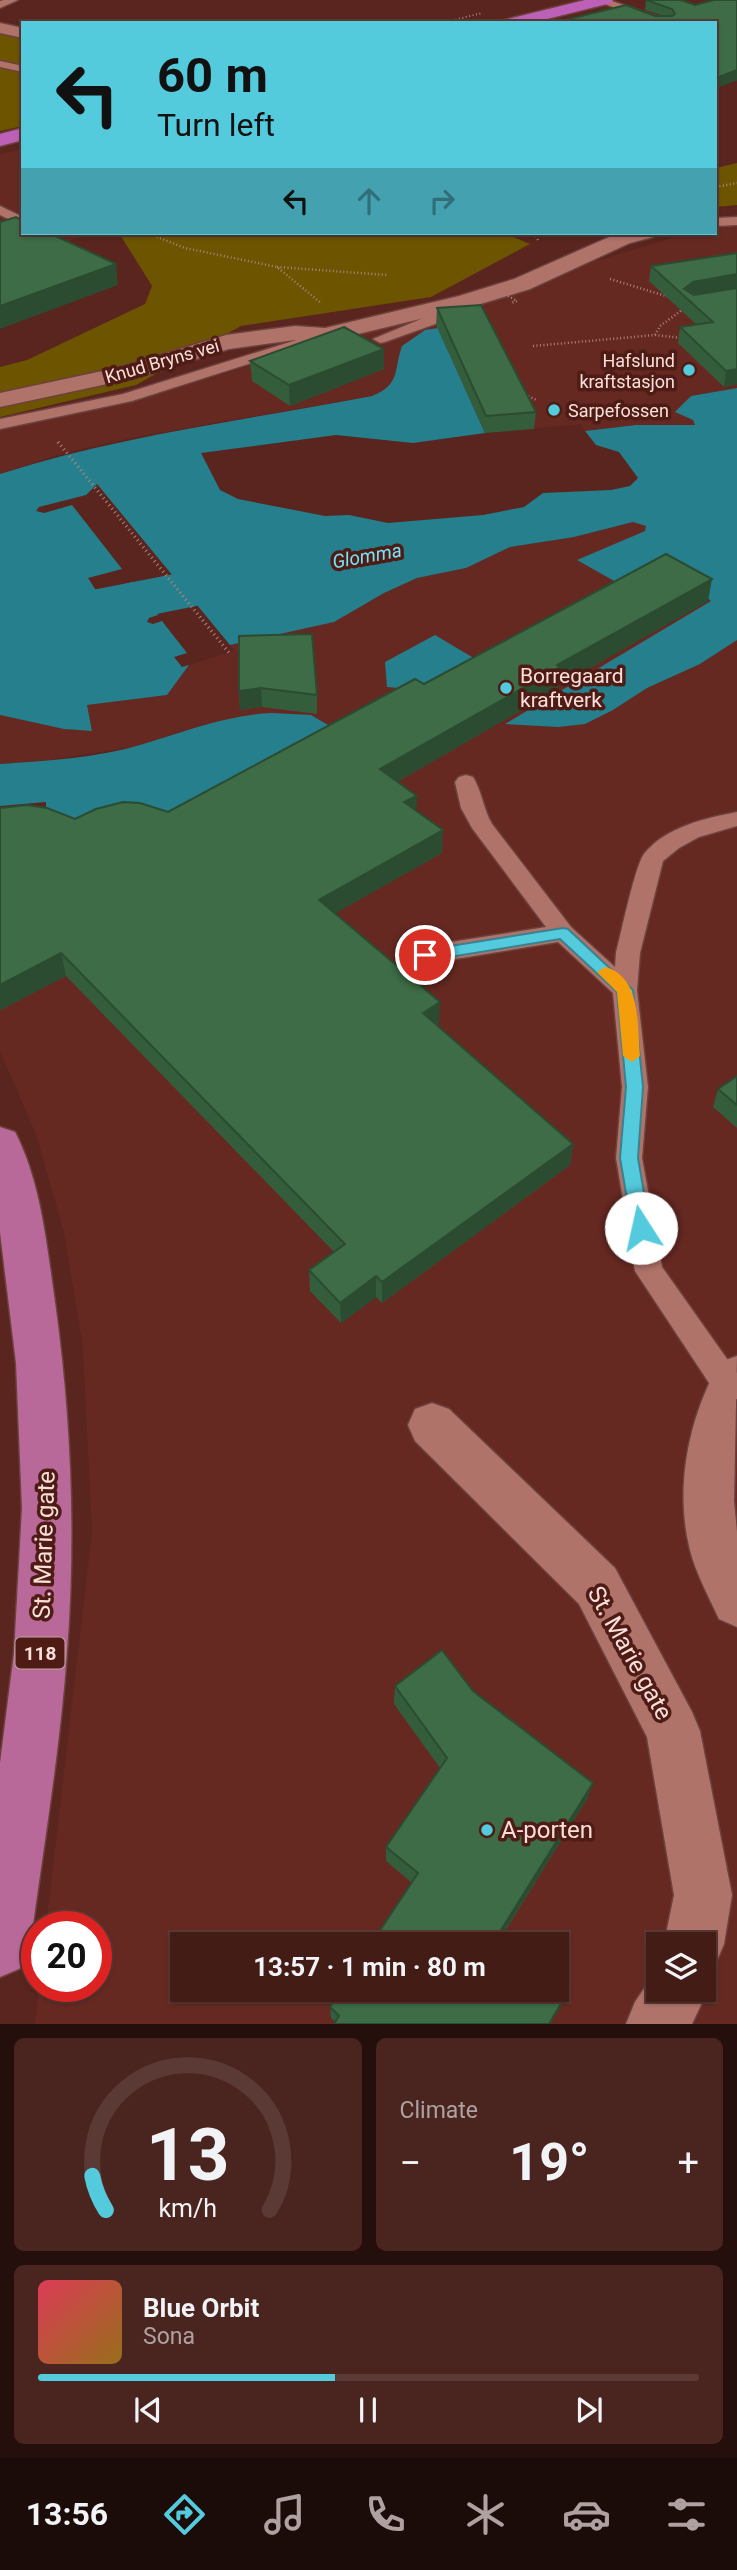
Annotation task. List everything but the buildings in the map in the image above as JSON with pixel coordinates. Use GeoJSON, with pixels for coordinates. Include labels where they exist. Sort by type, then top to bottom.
{"type":"FeatureCollection","features":[{"type":"Feature","properties":{"kind":"highway"},"geometry":{"type":"LineString","coordinates":[[518,21],[603,0]]}},
{"type":"Feature","properties":{"kind":"highway"},"geometry":{"type":"LineString","coordinates":[[0,140],[21,135]]}},
{"type":"Feature","properties":{"kind":"main road","name":"St. Marie gate"},"geometry":{"type":"LineString","coordinates":[[0,1144],[13,1184],[26,1253],[40,1357],[46,1467],[44,1592],[36,1699],[0,1947]]}},
{"type":"Feature","properties":{"kind":"street"},"geometry":{"type":"LineString","coordinates":[[0,28],[21,33]]}},
{"type":"Feature","properties":{"kind":"street"},"geometry":{"type":"LineString","coordinates":[[465,304],[522,284],[616,235]]}},
{"type":"Feature","properties":{"kind":"street","name":"Knud Bryns vei"},"geometry":{"type":"LineString","coordinates":[[0,400],[126,373],[226,342],[295,333],[325,335],[438,306],[465,304]]}},
{"type":"Feature","properties":{"kind":"street"},"geometry":{"type":"LineString","coordinates":[[733,1383],[709,1461],[713,1543],[737,1601]]}},
{"type":"Feature","properties":{"kind":"street","name":"St. Marie gate"},"geometry":{"type":"LineString","coordinates":[[432,1425],[597,1586],[673,1731],[703,1895],[696,1932]]}},
{"type":"Feature","properties":{"kind":"street"},"geometry":{"type":"LineString","coordinates":[[657,2024],[671,2002]]}},
{"type":"Feature","properties":{"kind":"lane"},"geometry":{"type":"LineString","coordinates":[[0,5],[13,0]]}},
{"type":"Feature","properties":{"kind":"lane"},"geometry":{"type":"LineString","coordinates":[[603,0],[661,21]]}},
{"type":"Feature","properties":{"kind":"lane"},"geometry":{"type":"LineString","coordinates":[[0,64],[21,69]]}},
{"type":"Feature","properties":{"kind":"lane"},"geometry":{"type":"LineString","coordinates":[[0,210],[21,221]]}},
{"type":"Feature","properties":{"kind":"lane"},"geometry":{"type":"LineString","coordinates":[[717,222],[737,221]]}},
{"type":"Feature","properties":{"kind":"lane"},"geometry":{"type":"LineString","coordinates":[[380,339],[465,304]]}},
{"type":"Feature","properties":{"kind":"lane"},"geometry":{"type":"LineString","coordinates":[[0,424],[126,398],[325,335]]}},
{"type":"Feature","properties":{"kind":"lane"},"geometry":{"type":"LineString","coordinates":[[466,782],[472,808],[483,828],[563,933],[625,990]]}},
{"type":"Feature","properties":{"kind":"lane"},"geometry":{"type":"LineString","coordinates":[[733,1383],[649,1271],[629,1158],[635,1087],[625,990],[628,953],[653,858],[662,848],[688,832],[737,819]]}},
{"type":"Feature","properties":{"kind":"lane"},"geometry":{"type":"LineString","coordinates":[[425,955],[563,933]]}},
{"type":"Feature","properties":{"kind":"path"},"geometry":{"type":"LineString","coordinates":[[717,187],[737,183]]}},
{"type":"Feature","properties":{"kind":"path"},"geometry":{"type":"LineString","coordinates":[[152,235],[185,248],[277,268],[387,275]]}},
{"type":"Feature","properties":{"kind":"path"},"geometry":{"type":"LineString","coordinates":[[277,268],[353,327]]}},
{"type":"Feature","properties":{"kind":"path"},"geometry":{"type":"LineString","coordinates":[[604,277],[691,304],[660,326],[654,335]]}},
{"type":"Feature","properties":{"kind":"path"},"geometry":{"type":"LineString","coordinates":[[508,296],[517,302],[511,303]]}},
{"type":"Feature","properties":{"kind":"path"},"geometry":{"type":"LineString","coordinates":[[465,304],[523,300]]}},
{"type":"Feature","properties":{"kind":"path"},"geometry":{"type":"LineString","coordinates":[[533,346],[654,335],[682,338],[693,335]]}},
{"type":"Feature","properties":{"kind":"path"},"geometry":{"type":"LineString","coordinates":[[520,393],[537,400]]}},
{"type":"Feature","properties":{"kind":"path"},"geometry":{"type":"LineString","coordinates":[[66,452],[230,654]]}},
{"type":"Feature","properties":{"kind":"shaded area"},"geometry":{"type":"Polygon","coordinates":[[[0,31],[21,36],[21,126],[0,131],[0,31]]]}},
{"type":"Feature","properties":{"kind":"shaded area"},"geometry":{"type":"Polygon","coordinates":[[[21,149],[21,235],[87,235],[60,244],[0,251],[0,154],[21,149]]]}},
{"type":"Feature","properties":{"kind":"shaded area"},"geometry":{"type":"Polygon","coordinates":[[[737,163],[737,205],[717,207],[717,168],[737,163]]]}},
{"type":"Feature","properties":{"kind":"shaded area"},"geometry":{"type":"Polygon","coordinates":[[[737,218],[737,388],[691,396],[676,412],[693,420],[696,425],[636,425],[585,431],[580,424],[485,433],[401,351],[393,383],[386,390],[372,396],[141,436],[60,454],[0,474],[0,430],[131,402],[681,235],[717,235],[717,224],[737,218]]]}},
{"type":"Feature","properties":{"kind":"shaded area"},"geometry":{"type":"Polygon","coordinates":[[[120,235],[509,235],[530,244],[431,297],[241,326],[136,385],[0,417],[0,367],[27,360],[145,304],[152,286],[120,235]]]}},
{"type":"Feature","properties":{"kind":"shaded area"},"geometry":{"type":"Polygon","coordinates":[[[633,522],[642,523],[646,526],[645,531],[578,560],[699,589],[712,601],[506,724],[613,710],[647,688],[700,664],[737,640],[737,2024],[35,2024],[37,2002],[112,2002],[112,1911],[48,1911],[92,1532],[83,1347],[64,1232],[36,1134],[0,1051],[0,950],[208,723],[137,746],[49,760],[0,764],[0,715],[64,729],[92,731],[87,705],[167,695],[189,665],[234,651],[230,645],[334,622],[384,593],[417,578],[466,568],[510,547],[574,537],[633,522]]]}},
{"type":"Feature","properties":{"kind":"water"},"geometry":{"type":"Polygon","coordinates":[[[438,328],[485,433],[413,443],[336,435],[201,453],[220,490],[238,499],[325,516],[349,515],[388,523],[483,515],[524,507],[543,493],[611,490],[630,486],[638,478],[619,452],[596,445],[585,431],[636,425],[695,425],[693,420],[675,412],[691,396],[737,388],[737,640],[700,664],[647,688],[585,724],[558,727],[505,724],[711,601],[699,589],[616,582],[577,560],[645,531],[646,526],[633,522],[574,537],[510,547],[466,568],[417,578],[384,593],[334,622],[230,645],[97,484],[86,495],[39,507],[36,511],[44,513],[72,505],[122,569],[88,578],[97,592],[132,582],[158,615],[149,618],[147,622],[153,624],[162,621],[187,653],[174,657],[182,667],[189,665],[167,695],[87,705],[92,731],[64,729],[0,715],[0,474],[46,460],[184,429],[372,396],[392,382],[402,346],[425,330],[438,328]]]}},
{"type":"Feature","properties":{"kind":"water"},"geometry":{"type":"Polygon","coordinates":[[[435,635],[477,660],[415,696],[399,688],[387,687],[385,662],[435,635]]]}},
{"type":"Feature","properties":{"kind":"water"},"geometry":{"type":"Polygon","coordinates":[[[272,713],[311,715],[340,732],[159,829],[107,828],[46,815],[46,802],[0,806],[0,764],[106,753],[221,721],[272,713]]]}},
{"type":"Feature","properties":{"kind":"waterway","name":"Glomma"},"geometry":{"type":"LineString","coordinates":[[0,627],[292,569]]}},
{"type":"Feature","properties":{"kind":"slow traffic"},"geometry":{"type":"LineString","coordinates":[[605,972],[625,990],[632,1056]]}},
{"type":"Feature","properties":{"kind":"place","name":"Hafslund kraftstasjon"},"geometry":{"type":"Point","coordinates":[689,370]}},
{"type":"Feature","properties":{"kind":"place","name":"Sarpefossen"},"geometry":{"type":"Point","coordinates":[554,410]}},
{"type":"Feature","properties":{"kind":"place","name":"Borregaard kraftverk"},"geometry":{"type":"Point","coordinates":[506,688]}},
{"type":"Feature","properties":{"kind":"place","name":"A-porten"},"geometry":{"type":"Point","coordinates":[487,1830]}},
{"type":"Feature","properties":{"kind":"route"},"geometry":{"type":"LineString","coordinates":[[425,955],[563,933],[625,990],[635,1087],[629,1158],[641,1228]]}}]}
